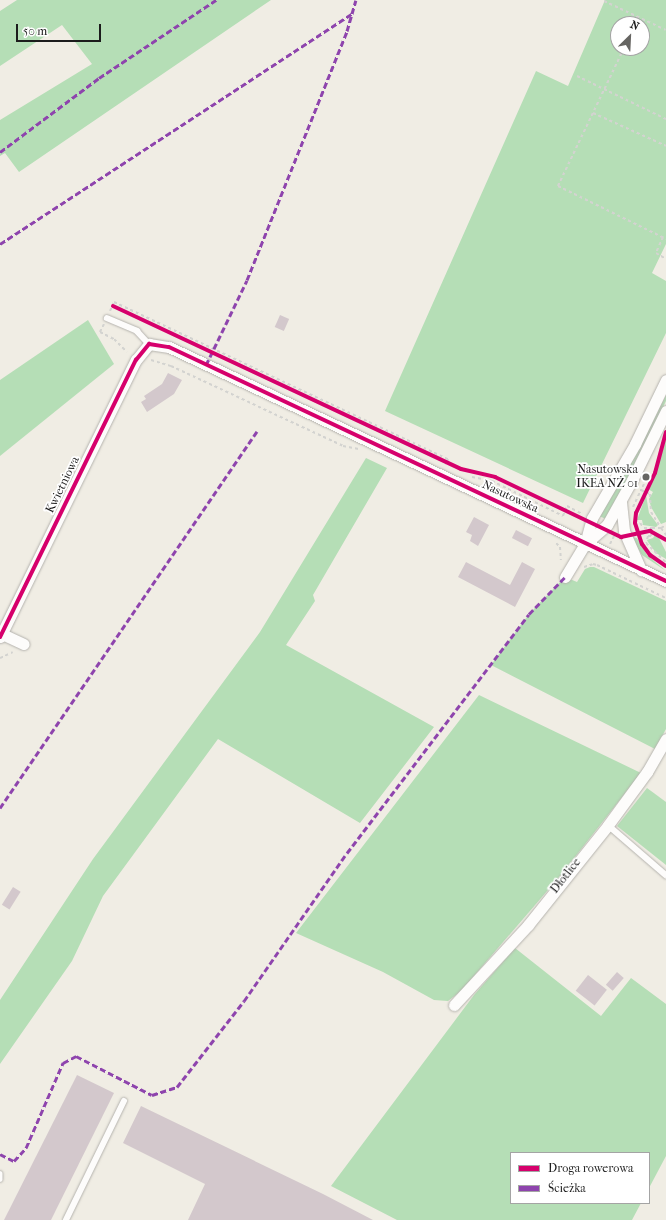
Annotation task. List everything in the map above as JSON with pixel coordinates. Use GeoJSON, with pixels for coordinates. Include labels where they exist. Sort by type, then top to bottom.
{"type":"FeatureCollection","features":[{"type":"Feature","properties":{"kind":"street","name":"Nasutowska"},"geometry":{"type":"LineString","coordinates":[[149,344],[169,347],[666,581]]}},
{"type":"Feature","properties":{"kind":"street","name":"Kwietniowa"},"geometry":{"type":"LineString","coordinates":[[1,635],[136,360],[149,344]]}},
{"type":"Feature","properties":{"kind":"street"},"geometry":{"type":"LineString","coordinates":[[565,576],[585,544],[591,520],[635,444],[666,380]]}},
{"type":"Feature","properties":{"kind":"street"},"geometry":{"type":"LineString","coordinates":[[585,544],[604,529],[621,502],[666,411]]}},
{"type":"Feature","properties":{"kind":"street"},"geometry":{"type":"LineString","coordinates":[[621,502],[626,531],[641,570]]}},
{"type":"Feature","properties":{"kind":"street"},"geometry":{"type":"LineString","coordinates":[[1,635],[24,644]]}},
{"type":"Feature","properties":{"kind":"street","name":"Dłotlice"},"geometry":{"type":"LineString","coordinates":[[454,1005],[528,924],[608,825],[647,772],[666,739]]}},
{"type":"Feature","properties":{"kind":"lane"},"geometry":{"type":"LineString","coordinates":[[107,318],[137,331],[149,344]]}},
{"type":"Feature","properties":{"kind":"lane"},"geometry":{"type":"LineString","coordinates":[[608,825],[666,875]]}},
{"type":"Feature","properties":{"kind":"lane"},"geometry":{"type":"LineString","coordinates":[[66,1220],[124,1101]]}},
{"type":"Feature","properties":{"kind":"lane"},"geometry":{"type":"LineString","coordinates":[[0,1174],[0,1180]]}},
{"type":"Feature","properties":{"kind":"path"},"geometry":{"type":"LineString","coordinates":[[604,1],[637,16]]}},
{"type":"Feature","properties":{"kind":"path"},"geometry":{"type":"LineString","coordinates":[[650,22],[666,30]]}},
{"type":"Feature","properties":{"kind":"path"},"geometry":{"type":"LineString","coordinates":[[620,56],[558,186],[666,239]]}},
{"type":"Feature","properties":{"kind":"path"},"geometry":{"type":"LineString","coordinates":[[577,76],[666,119]]}},
{"type":"Feature","properties":{"kind":"path"},"geometry":{"type":"LineString","coordinates":[[593,113],[666,146]]}},
{"type":"Feature","properties":{"kind":"path"},"geometry":{"type":"LineString","coordinates":[[663,237],[656,253],[666,259]]}},
{"type":"Feature","properties":{"kind":"path"},"geometry":{"type":"LineString","coordinates":[[113,306],[447,461],[453,467]]}},
{"type":"Feature","properties":{"kind":"path"},"geometry":{"type":"LineString","coordinates":[[146,360],[160,361],[343,446],[361,450]]}},
{"type":"Feature","properties":{"kind":"path"},"geometry":{"type":"LineString","coordinates":[[468,470],[495,477],[565,510],[591,520]]}},
{"type":"Feature","properties":{"kind":"path"},"geometry":{"type":"LineString","coordinates":[[470,476],[492,481],[562,516],[565,510]]}},
{"type":"Feature","properties":{"kind":"path"},"geometry":{"type":"LineString","coordinates":[[632,509],[647,478]]}},
{"type":"Feature","properties":{"kind":"path"},"geometry":{"type":"LineString","coordinates":[[636,513],[649,486]]}},
{"type":"Feature","properties":{"kind":"path"},"geometry":{"type":"LineString","coordinates":[[641,490],[650,494],[651,512],[666,535]]}},
{"type":"Feature","properties":{"kind":"path"},"geometry":{"type":"LineString","coordinates":[[610,545],[626,531],[636,518]]}},
{"type":"Feature","properties":{"kind":"path"},"geometry":{"type":"LineString","coordinates":[[626,531],[631,520]]}},
{"type":"Feature","properties":{"kind":"path"},"geometry":{"type":"LineString","coordinates":[[604,529],[638,533],[661,528],[666,525]]}},
{"type":"Feature","properties":{"kind":"path"},"geometry":{"type":"LineString","coordinates":[[652,530],[646,543],[666,562]]}},
{"type":"Feature","properties":{"kind":"path"},"geometry":{"type":"LineString","coordinates":[[626,531],[652,530],[666,540]]}},
{"type":"Feature","properties":{"kind":"path"},"geometry":{"type":"LineString","coordinates":[[626,531],[638,533]]}},
{"type":"Feature","properties":{"kind":"path"},"geometry":{"type":"LineString","coordinates":[[640,538],[650,556]]}},
{"type":"Feature","properties":{"kind":"path"},"geometry":{"type":"LineString","coordinates":[[551,540],[560,547],[562,555],[559,565]]}},
{"type":"Feature","properties":{"kind":"path"},"geometry":{"type":"LineString","coordinates":[[600,567],[602,562]]}},
{"type":"Feature","properties":{"kind":"path"},"geometry":{"type":"LineString","coordinates":[[657,562],[666,566]]}},
{"type":"Feature","properties":{"kind":"path"},"geometry":{"type":"LineString","coordinates":[[582,570],[592,564],[666,598]]}},
{"type":"Feature","properties":{"kind":"green space"},"geometry":{"type":"Polygon","coordinates":[[[17,0],[271,0],[19,172],[5,153],[0,156],[0,120],[92,64],[62,25],[0,66],[0,11],[17,0]]]}},
{"type":"Feature","properties":{"kind":"green space"},"geometry":{"type":"Polygon","coordinates":[[[605,0],[666,0],[666,244],[652,273],[666,281],[666,333],[583,503],[385,411],[536,71],[568,86],[605,0]]]}},
{"type":"Feature","properties":{"kind":"green space"},"geometry":{"type":"Polygon","coordinates":[[[88,320],[114,364],[0,456],[0,380],[88,320]]]}},
{"type":"Feature","properties":{"kind":"green space"},"geometry":{"type":"Polygon","coordinates":[[[666,395],[666,401],[637,461],[606,519],[599,516],[636,455],[666,395]]]}},
{"type":"Feature","properties":{"kind":"green space"},"geometry":{"type":"Polygon","coordinates":[[[666,438],[666,522],[661,524],[651,507],[649,499],[653,492],[648,489],[655,477],[666,438]]]}},
{"type":"Feature","properties":{"kind":"green space"},"geometry":{"type":"Polygon","coordinates":[[[366,458],[387,468],[313,595],[315,601],[286,645],[434,727],[360,823],[218,739],[103,896],[72,961],[0,1064],[0,1000],[93,859],[260,632],[366,458]]]}},
{"type":"Feature","properties":{"kind":"green space"},"geometry":{"type":"Polygon","coordinates":[[[646,495],[649,513],[658,525],[656,527],[643,525],[642,520],[637,520],[646,495]]]}},
{"type":"Feature","properties":{"kind":"green space"},"geometry":{"type":"Polygon","coordinates":[[[655,535],[658,536],[666,552],[666,559],[656,553],[647,540],[653,538],[655,535]]]}},
{"type":"Feature","properties":{"kind":"green space"},"geometry":{"type":"Polygon","coordinates":[[[631,537],[637,538],[647,555],[666,571],[642,555],[631,537]]]}},
{"type":"Feature","properties":{"kind":"green space"},"geometry":{"type":"Polygon","coordinates":[[[594,567],[666,601],[666,729],[655,749],[491,665],[529,614],[565,577],[577,582],[585,569],[594,567]]]}},
{"type":"Feature","properties":{"kind":"green space"},"geometry":{"type":"Polygon","coordinates":[[[479,695],[641,773],[560,876],[461,991],[448,1001],[434,1000],[383,972],[296,933],[479,695]]]}},
{"type":"Feature","properties":{"kind":"green space"},"geometry":{"type":"Polygon","coordinates":[[[647,788],[666,802],[666,865],[617,826],[647,788]]]}},
{"type":"Feature","properties":{"kind":"green space"},"geometry":{"type":"Polygon","coordinates":[[[515,948],[601,1016],[631,978],[666,1004],[666,1156],[650,1186],[650,1152],[510,1152],[510,1204],[640,1204],[632,1220],[397,1220],[331,1186],[474,995],[515,948]]]}},
{"type":"Feature","properties":{"kind":"building"},"geometry":{"type":"Polygon","coordinates":[[[280,315],[289,319],[284,331],[275,327],[280,315]]]}},
{"type":"Feature","properties":{"kind":"building"},"geometry":{"type":"Polygon","coordinates":[[[168,373],[182,380],[174,394],[147,412],[141,402],[146,399],[144,396],[162,384],[168,373]]]}},
{"type":"Feature","properties":{"kind":"building"},"geometry":{"type":"Polygon","coordinates":[[[474,517],[489,525],[478,546],[470,541],[472,535],[466,532],[474,517]]]}},
{"type":"Feature","properties":{"kind":"building"},"geometry":{"type":"Polygon","coordinates":[[[516,530],[532,538],[528,546],[512,538],[516,530]]]}},
{"type":"Feature","properties":{"kind":"building"},"geometry":{"type":"Polygon","coordinates":[[[466,562],[510,585],[522,562],[535,569],[515,607],[458,577],[466,562]]]}},
{"type":"Feature","properties":{"kind":"building"},"geometry":{"type":"Polygon","coordinates":[[[13,887],[21,892],[10,910],[2,905],[13,887]]]}},
{"type":"Feature","properties":{"kind":"building"},"geometry":{"type":"Polygon","coordinates":[[[617,972],[624,978],[613,991],[606,985],[617,972]]]}},
{"type":"Feature","properties":{"kind":"building"},"geometry":{"type":"Polygon","coordinates":[[[588,975],[607,990],[595,1006],[576,991],[588,975]]]}},
{"type":"Feature","properties":{"kind":"building"},"geometry":{"type":"Polygon","coordinates":[[[77,1075],[114,1093],[51,1220],[4,1220],[77,1075]]]}},
{"type":"Feature","properties":{"kind":"building"},"geometry":{"type":"Polygon","coordinates":[[[141,1106],[323,1194],[373,1220],[188,1220],[205,1184],[123,1143],[141,1106]]]}},
{"type":"Feature","properties":{"kind":"marked path"},"geometry":{"type":"LineString","coordinates":[[0,152],[99,78],[216,0]]}},
{"type":"Feature","properties":{"kind":"marked path"},"geometry":{"type":"LineString","coordinates":[[206,365],[247,280],[347,31],[356,0]]}},
{"type":"Feature","properties":{"kind":"marked path"},"geometry":{"type":"LineString","coordinates":[[0,244],[352,14]]}},
{"type":"Feature","properties":{"kind":"marked path"},"geometry":{"type":"LineString","coordinates":[[0,808],[258,430]]}},
{"type":"Feature","properties":{"kind":"marked path"},"geometry":{"type":"LineString","coordinates":[[0,1154],[14,1161],[26,1148],[63,1063],[76,1056],[152,1095],[177,1087],[244,1001],[347,853],[529,614],[565,577]]}},
{"type":"Feature","properties":{"kind":"cycle path"},"geometry":{"type":"LineString","coordinates":[[113,306],[461,469],[495,477],[621,537],[650,531],[666,540]]}},
{"type":"Feature","properties":{"kind":"cycle path"},"geometry":{"type":"LineString","coordinates":[[0,637],[136,360],[149,344],[169,347],[666,581]]}},
{"type":"Feature","properties":{"kind":"cycle path"},"geometry":{"type":"LineString","coordinates":[[666,432],[655,473],[636,513],[635,523],[642,544],[650,555],[666,566]]}},
{"type":"Feature","properties":{"kind":"place","name":"Nasutowska IKEA NŻ 01"},"geometry":{"type":"Point","coordinates":[646,477]}}]}
